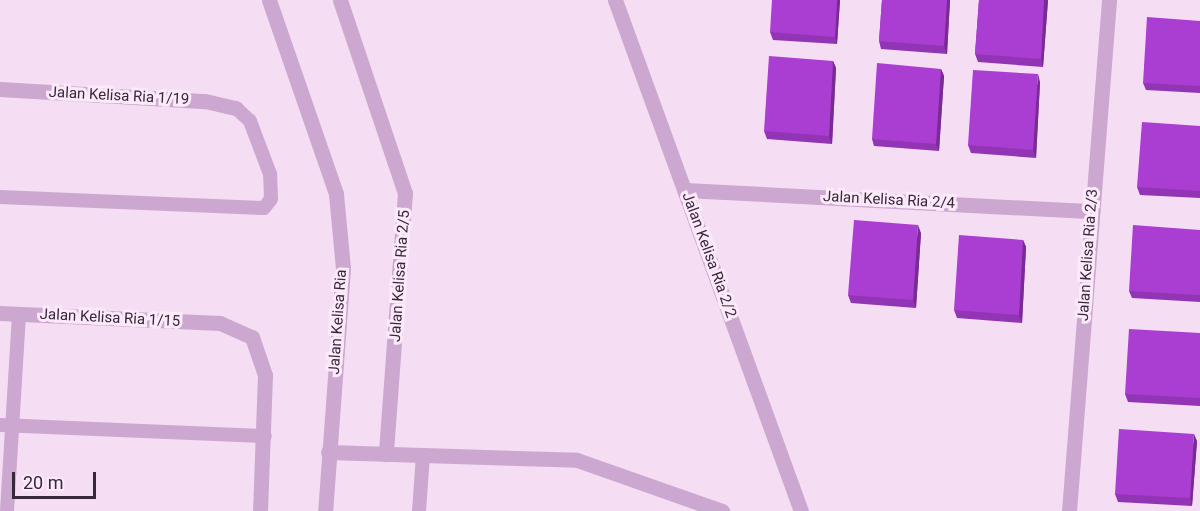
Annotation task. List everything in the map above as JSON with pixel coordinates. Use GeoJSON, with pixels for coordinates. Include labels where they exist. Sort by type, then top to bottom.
{"type":"FeatureCollection","features":[{"type":"Feature","properties":{"kind":"street","name":"Jalan Kelisa Ria"},"geometry":{"type":"LineString","coordinates":[[268,0],[336,194],[343,268],[325,511]]}},
{"type":"Feature","properties":{"kind":"street","name":"Jalan Kelisa Ria 2/5"},"geometry":{"type":"LineString","coordinates":[[340,0],[405,193],[386,454]]}},
{"type":"Feature","properties":{"kind":"street","name":"Jalan Kelisa Ria 2/2"},"geometry":{"type":"LineString","coordinates":[[615,0],[801,511]]}},
{"type":"Feature","properties":{"kind":"street","name":"Jalan Kelisa Ria 2/3"},"geometry":{"type":"LineString","coordinates":[[1069,511],[1109,0]]}},
{"type":"Feature","properties":{"kind":"street","name":"Jalan Kelisa Ria 1/19"},"geometry":{"type":"LineString","coordinates":[[0,89],[205,101],[236,108]]}},
{"type":"Feature","properties":{"kind":"street","name":"Jalan Kelisa Ria 2/4"},"geometry":{"type":"LineString","coordinates":[[685,189],[1092,211]]}},
{"type":"Feature","properties":{"kind":"street","name":"Jalan Kelisa Ria 1/15"},"geometry":{"type":"LineString","coordinates":[[0,313],[220,323],[259,346],[265,436]]}},
{"type":"Feature","properties":{"kind":"street"},"geometry":{"type":"LineString","coordinates":[[260,511],[265,436]]}},
{"type":"Feature","properties":{"kind":"street"},"geometry":{"type":"LineString","coordinates":[[328,452],[576,460],[722,511]]}},
{"type":"Feature","properties":{"kind":"lane"},"geometry":{"type":"LineString","coordinates":[[0,196],[264,208],[271,199],[270,174],[250,121],[236,108]]}},
{"type":"Feature","properties":{"kind":"lane"},"geometry":{"type":"LineString","coordinates":[[7,511],[6,426],[19,314]]}},
{"type":"Feature","properties":{"kind":"lane"},"geometry":{"type":"LineString","coordinates":[[6,426],[265,436]]}},
{"type":"Feature","properties":{"kind":"lane"},"geometry":{"type":"LineString","coordinates":[[419,511],[423,454]]}},
{"type":"Feature","properties":{"kind":"building"},"geometry":{"type":"Polygon","coordinates":[[[772,0],[837,0],[835,37],[770,32],[772,0]]]}},
{"type":"Feature","properties":{"kind":"building"},"geometry":{"type":"Polygon","coordinates":[[[882,0],[947,0],[944,46],[879,41],[882,0]]]}},
{"type":"Feature","properties":{"kind":"building"},"geometry":{"type":"Polygon","coordinates":[[[979,0],[1044,0],[1041,59],[975,54],[979,0]]]}},
{"type":"Feature","properties":{"kind":"building"},"geometry":{"type":"Polygon","coordinates":[[[1147,17],[1200,21],[1200,86],[1143,83],[1147,17]]]}},
{"type":"Feature","properties":{"kind":"building"},"geometry":{"type":"Polygon","coordinates":[[[769,56],[833,61],[829,136],[764,131],[769,56]]]}},
{"type":"Feature","properties":{"kind":"building"},"geometry":{"type":"Polygon","coordinates":[[[877,63],[941,69],[936,144],[872,139],[877,63]]]}},
{"type":"Feature","properties":{"kind":"building"},"geometry":{"type":"Polygon","coordinates":[[[973,70],[1038,74],[1033,150],[968,145],[973,70]]]}},
{"type":"Feature","properties":{"kind":"building"},"geometry":{"type":"Polygon","coordinates":[[[1142,122],[1200,126],[1200,191],[1137,187],[1142,122]]]}},
{"type":"Feature","properties":{"kind":"building"},"geometry":{"type":"Polygon","coordinates":[[[854,220],[918,225],[913,300],[848,295],[854,220]]]}},
{"type":"Feature","properties":{"kind":"building"},"geometry":{"type":"Polygon","coordinates":[[[1133,225],[1200,230],[1200,295],[1129,291],[1133,225]]]}},
{"type":"Feature","properties":{"kind":"building"},"geometry":{"type":"Polygon","coordinates":[[[959,235],[1023,240],[1019,315],[954,310],[959,235]]]}},
{"type":"Feature","properties":{"kind":"building"},"geometry":{"type":"Polygon","coordinates":[[[1129,329],[1200,333],[1200,398],[1125,394],[1129,329]]]}},
{"type":"Feature","properties":{"kind":"building"},"geometry":{"type":"Polygon","coordinates":[[[1119,429],[1194,434],[1190,498],[1115,494],[1119,429]]]}}]}
